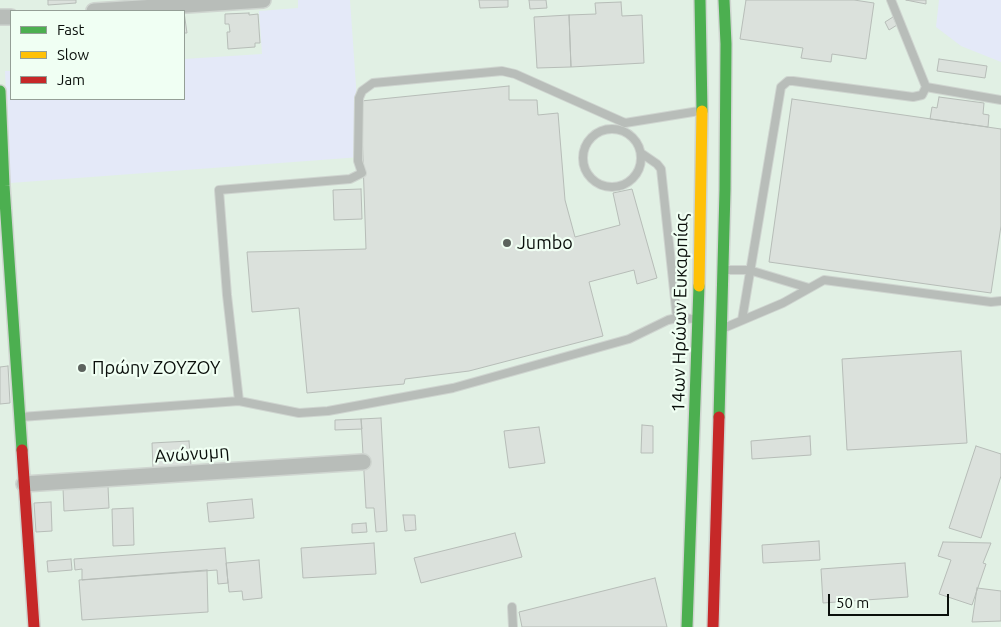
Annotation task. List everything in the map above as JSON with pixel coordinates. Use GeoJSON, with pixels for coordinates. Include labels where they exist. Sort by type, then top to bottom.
{"type":"FeatureCollection","features":[{"type":"Feature","properties":{"kind":"main road","name":"14ων Ηρώων Ευκαρπίας"},"geometry":{"type":"LineString","coordinates":[[687,627],[698,320],[702,111],[700,0]]}},
{"type":"Feature","properties":{"kind":"main road"},"geometry":{"type":"LineString","coordinates":[[713,627],[722,329],[725,155],[724,0]]}},
{"type":"Feature","properties":{"kind":"main road"},"geometry":{"type":"LineString","coordinates":[[0,91],[4,186],[34,627]]}},
{"type":"Feature","properties":{"kind":"street"},"geometry":{"type":"LineString","coordinates":[[109,10],[263,0]]}},
{"type":"Feature","properties":{"kind":"street","name":"Ανώνυμη"},"geometry":{"type":"LineString","coordinates":[[24,484],[363,462]]}},
{"type":"Feature","properties":{"kind":"lane"},"geometry":{"type":"LineString","coordinates":[[742,320],[779,92],[784,84],[793,81],[913,97],[922,95],[926,87],[890,0]]}},
{"type":"Feature","properties":{"kind":"lane"},"geometry":{"type":"LineString","coordinates":[[238,401],[219,190],[350,179],[362,173],[358,161],[359,98],[362,91],[372,83],[502,71],[515,74],[624,127],[638,143],[641,162],[638,172],[632,179],[624,185],[615,187],[605,186],[596,182],[584,168],[584,149],[588,141],[595,134],[604,130],[614,129],[624,127],[702,111]]}},
{"type":"Feature","properties":{"kind":"lane"},"geometry":{"type":"LineString","coordinates":[[926,87],[1001,100]]}},
{"type":"Feature","properties":{"kind":"lane"},"geometry":{"type":"LineString","coordinates":[[641,153],[661,169],[677,318]]}},
{"type":"Feature","properties":{"kind":"lane"},"geometry":{"type":"LineString","coordinates":[[722,270],[749,270],[809,288]]}},
{"type":"Feature","properties":{"kind":"lane"},"geometry":{"type":"LineString","coordinates":[[722,329],[783,303],[821,281],[829,280],[991,302],[1001,301]]}},
{"type":"Feature","properties":{"kind":"lane"},"geometry":{"type":"LineString","coordinates":[[20,417],[238,401],[299,413],[312,413],[453,388],[630,339],[668,320],[677,318],[698,320]]}},
{"type":"Feature","properties":{"kind":"lane"},"geometry":{"type":"LineString","coordinates":[[512,607],[513,627]]}},
{"type":"Feature","properties":{"kind":"shaded area"},"geometry":{"type":"Polygon","coordinates":[[[0,0],[1001,0],[1001,627],[0,627],[0,0]]]}},
{"type":"Feature","properties":{"kind":"shaded area"},"geometry":{"type":"Polygon","coordinates":[[[298,0],[350,0],[361,157],[10,183],[5,71],[10,71],[10,100],[185,100],[185,59],[262,54],[259,11],[298,8],[298,0]]]}},
{"type":"Feature","properties":{"kind":"shaded area"},"geometry":{"type":"Polygon","coordinates":[[[939,0],[1001,0],[1001,62],[961,46],[936,27],[939,0]]]}},
{"type":"Feature","properties":{"kind":"building"},"geometry":{"type":"Polygon","coordinates":[[[48,0],[76,0],[76,3],[48,5],[48,0]]]}},
{"type":"Feature","properties":{"kind":"building"},"geometry":{"type":"Polygon","coordinates":[[[479,0],[508,0],[508,7],[480,8],[479,0]]]}},
{"type":"Feature","properties":{"kind":"building"},"geometry":{"type":"Polygon","coordinates":[[[529,0],[546,0],[547,8],[530,9],[529,0]]]}},
{"type":"Feature","properties":{"kind":"building"},"geometry":{"type":"Polygon","coordinates":[[[746,0],[854,0],[874,3],[866,59],[832,54],[831,62],[801,58],[803,48],[740,39],[746,0]]]}},
{"type":"Feature","properties":{"kind":"building"},"geometry":{"type":"Polygon","coordinates":[[[906,0],[926,0],[926,4],[906,0]]]}},
{"type":"Feature","properties":{"kind":"building"},"geometry":{"type":"Polygon","coordinates":[[[621,2],[622,16],[642,15],[644,63],[571,67],[569,15],[596,14],[595,3],[621,2]]]}},
{"type":"Feature","properties":{"kind":"building"},"geometry":{"type":"Polygon","coordinates":[[[249,13],[249,15],[258,14],[260,43],[255,43],[255,47],[228,49],[227,32],[230,32],[229,24],[225,24],[225,14],[249,13]]]}},
{"type":"Feature","properties":{"kind":"building"},"geometry":{"type":"Polygon","coordinates":[[[569,15],[571,67],[537,68],[534,17],[569,15]]]}},
{"type":"Feature","properties":{"kind":"building"},"geometry":{"type":"Polygon","coordinates":[[[893,17],[897,25],[889,30],[885,22],[893,17]]]}},
{"type":"Feature","properties":{"kind":"building"},"geometry":{"type":"Polygon","coordinates":[[[939,59],[987,66],[985,78],[937,71],[939,59]]]}},
{"type":"Feature","properties":{"kind":"building","name":"Jumbo"},"geometry":{"type":"Polygon","coordinates":[[[509,86],[509,100],[537,100],[538,115],[558,113],[565,200],[575,237],[620,225],[613,193],[632,189],[657,278],[637,284],[634,270],[589,282],[603,336],[469,371],[405,379],[404,384],[307,393],[299,308],[252,312],[247,252],[366,249],[361,101],[509,86]]]}},
{"type":"Feature","properties":{"kind":"building"},"geometry":{"type":"Polygon","coordinates":[[[939,97],[984,103],[983,114],[989,115],[988,127],[930,119],[932,107],[937,108],[939,97]]]}},
{"type":"Feature","properties":{"kind":"building"},"geometry":{"type":"Polygon","coordinates":[[[792,99],[1001,129],[1001,226],[991,293],[769,262],[792,99]]]}},
{"type":"Feature","properties":{"kind":"building"},"geometry":{"type":"Polygon","coordinates":[[[361,189],[362,219],[334,220],[333,190],[361,189]]]}},
{"type":"Feature","properties":{"kind":"building"},"geometry":{"type":"Polygon","coordinates":[[[961,351],[967,443],[847,450],[842,359],[961,351]]]}},
{"type":"Feature","properties":{"kind":"building"},"geometry":{"type":"Polygon","coordinates":[[[8,366],[10,403],[0,404],[0,367],[8,366]]]}},
{"type":"Feature","properties":{"kind":"building"},"geometry":{"type":"Polygon","coordinates":[[[381,418],[387,531],[376,532],[374,508],[366,508],[361,419],[381,418]]]}},
{"type":"Feature","properties":{"kind":"building"},"geometry":{"type":"Polygon","coordinates":[[[361,419],[362,429],[335,430],[335,420],[361,419]]]}},
{"type":"Feature","properties":{"kind":"building"},"geometry":{"type":"Polygon","coordinates":[[[642,425],[653,426],[653,453],[641,453],[642,425]]]}},
{"type":"Feature","properties":{"kind":"building"},"geometry":{"type":"Polygon","coordinates":[[[539,427],[545,463],[509,468],[504,431],[539,427]]]}},
{"type":"Feature","properties":{"kind":"building"},"geometry":{"type":"Polygon","coordinates":[[[810,436],[811,455],[752,459],[751,441],[810,436]]]}},
{"type":"Feature","properties":{"kind":"building"},"geometry":{"type":"Polygon","coordinates":[[[189,441],[191,466],[153,469],[152,443],[189,441]]]}},
{"type":"Feature","properties":{"kind":"building"},"geometry":{"type":"Polygon","coordinates":[[[976,446],[1001,454],[1001,476],[981,538],[949,528],[976,446]]]}},
{"type":"Feature","properties":{"kind":"building"},"geometry":{"type":"Polygon","coordinates":[[[108,486],[109,508],[64,511],[63,488],[108,486]]]}},
{"type":"Feature","properties":{"kind":"building"},"geometry":{"type":"Polygon","coordinates":[[[252,499],[254,518],[209,522],[207,503],[252,499]]]}},
{"type":"Feature","properties":{"kind":"building"},"geometry":{"type":"Polygon","coordinates":[[[51,502],[52,531],[36,532],[34,503],[51,502]]]}},
{"type":"Feature","properties":{"kind":"building"},"geometry":{"type":"Polygon","coordinates":[[[133,508],[134,545],[113,546],[112,509],[133,508]]]}},
{"type":"Feature","properties":{"kind":"building"},"geometry":{"type":"Polygon","coordinates":[[[403,515],[415,515],[416,530],[405,531],[403,515]]]}},
{"type":"Feature","properties":{"kind":"building"},"geometry":{"type":"Polygon","coordinates":[[[366,523],[367,532],[352,533],[352,524],[366,523]]]}},
{"type":"Feature","properties":{"kind":"building"},"geometry":{"type":"Polygon","coordinates":[[[515,533],[522,557],[421,583],[414,558],[515,533]]]}},
{"type":"Feature","properties":{"kind":"building"},"geometry":{"type":"Polygon","coordinates":[[[819,541],[820,560],[763,563],[762,545],[819,541]]]}},
{"type":"Feature","properties":{"kind":"building"},"geometry":{"type":"Polygon","coordinates":[[[943,542],[991,543],[983,563],[986,564],[972,605],[939,594],[951,560],[938,556],[943,542]]]}},
{"type":"Feature","properties":{"kind":"building"},"geometry":{"type":"Polygon","coordinates":[[[374,543],[376,574],[303,578],[301,548],[374,543]]]}},
{"type":"Feature","properties":{"kind":"building"},"geometry":{"type":"Polygon","coordinates":[[[225,548],[228,583],[218,584],[217,570],[82,580],[82,569],[75,570],[74,559],[225,548]]]}},
{"type":"Feature","properties":{"kind":"building"},"geometry":{"type":"Polygon","coordinates":[[[71,559],[72,570],[48,572],[47,561],[71,559]]]}},
{"type":"Feature","properties":{"kind":"building"},"geometry":{"type":"Polygon","coordinates":[[[259,560],[262,598],[243,600],[242,591],[229,592],[226,563],[259,560]]]}},
{"type":"Feature","properties":{"kind":"building"},"geometry":{"type":"Polygon","coordinates":[[[905,563],[908,597],[823,603],[821,569],[905,563]]]}},
{"type":"Feature","properties":{"kind":"building"},"geometry":{"type":"Polygon","coordinates":[[[207,570],[208,612],[82,620],[79,580],[207,570]]]}},
{"type":"Feature","properties":{"kind":"building"},"geometry":{"type":"Polygon","coordinates":[[[655,578],[667,627],[522,627],[519,612],[655,578]]]}},
{"type":"Feature","properties":{"kind":"building"},"geometry":{"type":"Polygon","coordinates":[[[977,588],[1001,591],[1001,621],[972,622],[977,588]]]}},
{"type":"Feature","properties":{"kind":"traffic: fast"},"geometry":{"type":"LineString","coordinates":[[700,0],[702,111]]}},
{"type":"Feature","properties":{"kind":"traffic: fast"},"geometry":{"type":"LineString","coordinates":[[719,417],[725,190],[726,44],[724,0]]}},
{"type":"Feature","properties":{"kind":"traffic: fast"},"geometry":{"type":"LineString","coordinates":[[0,91],[4,186],[22,450]]}},
{"type":"Feature","properties":{"kind":"traffic: fast"},"geometry":{"type":"LineString","coordinates":[[687,627],[699,286]]}},
{"type":"Feature","properties":{"kind":"traffic: slow"},"geometry":{"type":"LineString","coordinates":[[699,286],[702,111]]}},
{"type":"Feature","properties":{"kind":"traffic: jam"},"geometry":{"type":"LineString","coordinates":[[713,627],[719,417]]}},
{"type":"Feature","properties":{"kind":"traffic: jam"},"geometry":{"type":"LineString","coordinates":[[22,450],[34,627]]}},
{"type":"Feature","properties":{"kind":"place","name":"Jumbo"},"geometry":{"type":"Point","coordinates":[507,243]}},
{"type":"Feature","properties":{"kind":"place","name":"Πρώην ΖΟΥΖΟΥ"},"geometry":{"type":"Point","coordinates":[82,368]}}]}
